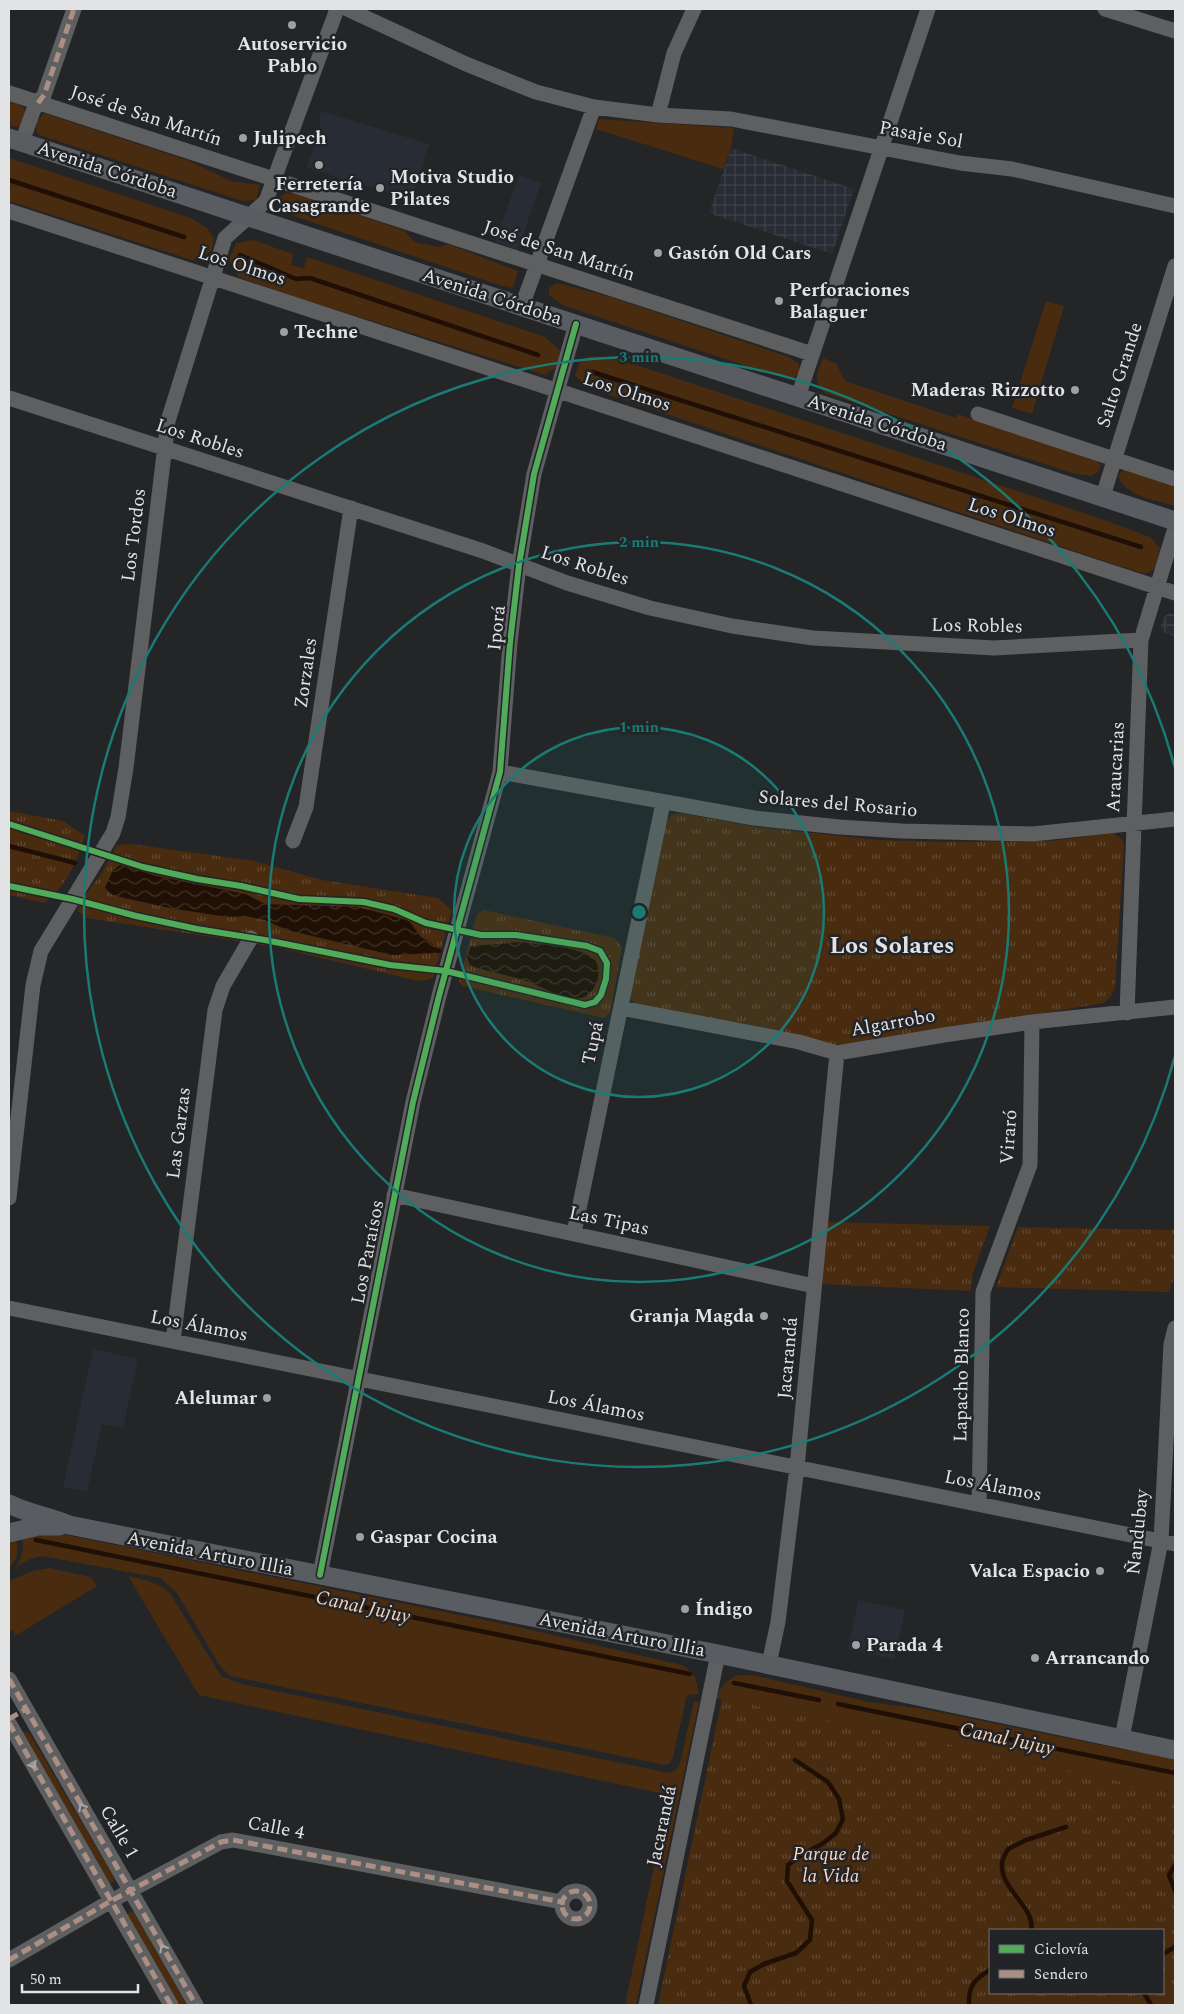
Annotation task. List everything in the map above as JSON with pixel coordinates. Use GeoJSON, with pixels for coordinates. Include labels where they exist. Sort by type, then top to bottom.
{"type":"FeatureCollection","features":[{"type":"Feature","properties":{"kind":"main road","name":"Avenida Córdoba"},"geometry":{"type":"LineString","coordinates":[[16,140],[1175,521]]}},
{"type":"Feature","properties":{"kind":"main road","name":"Avenida Arturo Illia"},"geometry":{"type":"LineString","coordinates":[[9,1504],[69,1525],[769,1664],[1175,1750]]}},
{"type":"Feature","properties":{"kind":"main road","name":"Avenida Arturo Illia"},"geometry":{"type":"LineString","coordinates":[[9,1533],[38,1526],[69,1525]]}},
{"type":"Feature","properties":{"kind":"street"},"geometry":{"type":"LineString","coordinates":[[16,140],[44,95],[74,9]]}},
{"type":"Feature","properties":{"kind":"street","name":"Los Tordos"},"geometry":{"type":"LineString","coordinates":[[9,1198],[35,976],[41,951],[113,832],[118,817],[126,768],[168,421],[225,238],[266,201],[337,9]]}},
{"type":"Feature","properties":{"kind":"street","name":"Pasaje Sol"},"geometry":{"type":"LineString","coordinates":[[347,9],[466,64],[536,92],[594,107],[658,115],[732,120],[960,163],[1012,169],[1175,206]]}},
{"type":"Feature","properties":{"kind":"street"},"geometry":{"type":"LineString","coordinates":[[658,115],[674,53],[694,9]]}},
{"type":"Feature","properties":{"kind":"street"},"geometry":{"type":"LineString","coordinates":[[798,397],[928,9]]}},
{"type":"Feature","properties":{"kind":"street"},"geometry":{"type":"LineString","coordinates":[[1106,9],[1175,31]]}},
{"type":"Feature","properties":{"kind":"street","name":"José de San Martín"},"geometry":{"type":"LineString","coordinates":[[9,93],[812,354]]}},
{"type":"Feature","properties":{"kind":"street"},"geometry":{"type":"LineString","coordinates":[[522,306],[594,107]]}},
{"type":"Feature","properties":{"kind":"street","name":"Los Olmos"},"geometry":{"type":"LineString","coordinates":[[9,211],[1175,593]]}},
{"type":"Feature","properties":{"kind":"street","name":"Salto Grande"},"geometry":{"type":"LineString","coordinates":[[1103,496],[1175,266]]}},
{"type":"Feature","properties":{"kind":"street","name":"Iporá"},"geometry":{"type":"LineString","coordinates":[[456,936],[500,772],[510,643],[519,565],[534,474],[576,324]]}},
{"type":"Feature","properties":{"kind":"street","name":"Los Robles"},"geometry":{"type":"LineString","coordinates":[[9,398],[483,551],[567,583],[650,608],[732,626],[813,638],[994,648],[1142,640]]}},
{"type":"Feature","properties":{"kind":"street"},"geometry":{"type":"LineString","coordinates":[[978,414],[1175,479]]}},
{"type":"Feature","properties":{"kind":"street","name":"Zorzales"},"geometry":{"type":"LineString","coordinates":[[293,841],[306,807],[351,508]]}},
{"type":"Feature","properties":{"kind":"street","name":"Araucarias"},"geometry":{"type":"LineString","coordinates":[[1127,1013],[1133,824],[1142,640],[1175,528]]}},
{"type":"Feature","properties":{"kind":"street","name":"Solares del Rosario"},"geometry":{"type":"LineString","coordinates":[[500,772],[754,818],[839,827],[902,831],[1033,834],[1175,819]]}},
{"type":"Feature","properties":{"kind":"street","name":"Tupá"},"geometry":{"type":"LineString","coordinates":[[574,1233],[663,803]]}},
{"type":"Feature","properties":{"kind":"street","name":"Los Paraísos"},"geometry":{"type":"LineString","coordinates":[[320,1575],[413,1102],[456,936]]}},
{"type":"Feature","properties":{"kind":"street","name":"Las Garzas"},"geometry":{"type":"LineString","coordinates":[[173,1341],[215,1010],[223,986],[251,938]]}},
{"type":"Feature","properties":{"kind":"street","name":"Algarrobo"},"geometry":{"type":"LineString","coordinates":[[621,1008],[799,1042],[837,1053],[944,1034],[1032,1022],[1175,1007]]}},
{"type":"Feature","properties":{"kind":"street","name":"Viraró"},"geometry":{"type":"LineString","coordinates":[[999,1249],[1030,1165],[1032,1022]]}},
{"type":"Feature","properties":{"kind":"street","name":"Jacarandá"},"geometry":{"type":"LineString","coordinates":[[769,1664],[778,1622],[797,1467],[837,1053]]}},
{"type":"Feature","properties":{"kind":"street","name":"Las Tipas"},"geometry":{"type":"LineString","coordinates":[[394,1195],[814,1286]]}},
{"type":"Feature","properties":{"kind":"street","name":"Lapacho Blanco"},"geometry":{"type":"LineString","coordinates":[[979,1504],[983,1292],[999,1249]]}},
{"type":"Feature","properties":{"kind":"street","name":"Los Álamos"},"geometry":{"type":"LineString","coordinates":[[9,1308],[1168,1542]]}},
{"type":"Feature","properties":{"kind":"street","name":"Ñandubay"},"geometry":{"type":"LineString","coordinates":[[1122,1738],[1168,1542],[1171,1344],[1175,1328]]}},
{"type":"Feature","properties":{"kind":"street","name":"Jacarandá"},"geometry":{"type":"LineString","coordinates":[[646,2005],[718,1654]]}},
{"type":"Feature","properties":{"kind":"street","name":"Calle 1"},"geometry":{"type":"LineString","coordinates":[[9,1678],[196,2005]]}},
{"type":"Feature","properties":{"kind":"street"},"geometry":{"type":"LineString","coordinates":[[9,1719],[26,1709]]}},
{"type":"Feature","properties":{"kind":"street"},"geometry":{"type":"LineString","coordinates":[[9,1723],[171,2005]]}},
{"type":"Feature","properties":{"kind":"street","name":"Calle 4"},"geometry":{"type":"LineString","coordinates":[[9,1960],[111,1901],[221,1842],[233,1840],[562,1902]]}},
{"type":"Feature","properties":{"kind":"shaded area"},"geometry":{"type":"Polygon","coordinates":[[[321,111],[429,144],[412,200],[307,168],[321,122],[319,121],[321,111]]]}},
{"type":"Feature","properties":{"kind":"shaded area"},"geometry":{"type":"Polygon","coordinates":[[[731,148],[854,189],[832,254],[709,213],[731,148]]]}},
{"type":"Feature","properties":{"kind":"shaded area"},"geometry":{"type":"Polygon","coordinates":[[[519,175],[541,183],[518,250],[495,242],[519,175]]]}},
{"type":"Feature","properties":{"kind":"shaded area"},"geometry":{"type":"Polygon","coordinates":[[[1169,613],[1175,615],[1175,636],[1162,632],[1163,618],[1169,613]]]}},
{"type":"Feature","properties":{"kind":"shaded area"},"geometry":{"type":"Polygon","coordinates":[[[93,1349],[138,1359],[123,1428],[102,1424],[87,1492],[63,1487],[93,1349]]]}},
{"type":"Feature","properties":{"kind":"shaded area"},"geometry":{"type":"Polygon","coordinates":[[[858,1600],[905,1610],[894,1659],[848,1649],[858,1600]]]}},
{"type":"Feature","properties":{"kind":"green space"},"geometry":{"type":"Polygon","coordinates":[[[9,100],[23,107],[26,114],[24,125],[16,127],[9,125],[9,100]]]}},
{"type":"Feature","properties":{"kind":"green space"},"geometry":{"type":"Polygon","coordinates":[[[44,113],[192,162],[231,181],[260,185],[256,200],[243,201],[42,136],[36,132],[37,122],[44,113]]]}},
{"type":"Feature","properties":{"kind":"green space"},"geometry":{"type":"Polygon","coordinates":[[[599,119],[734,128],[731,148],[723,169],[596,129],[599,119]]]}},
{"type":"Feature","properties":{"kind":"green space"},"geometry":{"type":"Polygon","coordinates":[[[9,158],[191,218],[207,228],[214,238],[212,250],[192,260],[9,201],[9,158]]]}},
{"type":"Feature","properties":{"kind":"green space"},"geometry":{"type":"Polygon","coordinates":[[[285,193],[302,195],[405,231],[414,242],[440,247],[448,244],[518,271],[513,288],[499,285],[294,216],[280,210],[277,199],[285,193]]]}},
{"type":"Feature","properties":{"kind":"green space"},"geometry":{"type":"Polygon","coordinates":[[[253,240],[293,254],[291,265],[304,268],[307,257],[545,337],[561,351],[558,366],[545,375],[295,297],[238,277],[229,259],[236,243],[253,240]]]}},
{"type":"Feature","properties":{"kind":"green space"},"geometry":{"type":"Polygon","coordinates":[[[557,283],[611,297],[789,357],[799,364],[799,372],[793,379],[774,375],[562,305],[549,295],[549,288],[557,283]]]}},
{"type":"Feature","properties":{"kind":"green space"},"geometry":{"type":"Polygon","coordinates":[[[1046,301],[1064,306],[1032,414],[1012,408],[1046,301]]]}},
{"type":"Feature","properties":{"kind":"green space"},"geometry":{"type":"Polygon","coordinates":[[[589,356],[615,358],[1099,518],[1150,537],[1160,548],[1156,568],[1145,574],[1104,561],[586,387],[575,375],[580,362],[589,356]]]}},
{"type":"Feature","properties":{"kind":"green space"},"geometry":{"type":"Polygon","coordinates":[[[823,358],[836,363],[845,381],[956,418],[958,414],[1096,460],[1101,466],[1098,472],[1091,476],[1072,473],[825,393],[817,380],[823,358]]]}},
{"type":"Feature","properties":{"kind":"green space"},"geometry":{"type":"Polygon","coordinates":[[[1124,469],[1175,485],[1175,506],[1142,497],[1128,489],[1118,476],[1124,469]]]}},
{"type":"Feature","properties":{"kind":"green space"},"geometry":{"type":"Polygon","coordinates":[[[9,811],[63,821],[85,836],[70,873],[59,889],[44,903],[9,895],[9,811]]]}},
{"type":"Feature","properties":{"kind":"green space"},"geometry":{"type":"Polygon","coordinates":[[[680,813],[756,827],[879,840],[947,842],[1051,841],[1113,833],[1122,839],[1124,846],[1115,988],[1111,996],[1104,1003],[855,1044],[835,1045],[636,1004],[631,1000],[630,993],[665,824],[671,815],[680,813]]]}},
{"type":"Feature","properties":{"kind":"green space"},"geometry":{"type":"Polygon","coordinates":[[[131,844],[254,861],[322,880],[438,898],[452,911],[433,978],[418,981],[271,946],[86,918],[78,911],[81,900],[100,876],[117,845],[131,844]]]}},
{"type":"Feature","properties":{"kind":"green space"},"geometry":{"type":"Polygon","coordinates":[[[484,910],[615,938],[622,947],[610,1013],[604,1018],[462,986],[459,981],[477,914],[484,910]]]}},
{"type":"Feature","properties":{"kind":"green space"},"geometry":{"type":"Polygon","coordinates":[[[825,1222],[990,1226],[973,1273],[971,1291],[820,1284],[825,1222]]]}},
{"type":"Feature","properties":{"kind":"green space"},"geometry":{"type":"Polygon","coordinates":[[[1018,1227],[1175,1230],[1175,1275],[1169,1292],[996,1287],[1018,1227]]]}},
{"type":"Feature","properties":{"kind":"green space"},"geometry":{"type":"Polygon","coordinates":[[[62,1534],[514,1626],[682,1665],[690,1670],[694,1676],[698,1694],[687,1695],[673,1757],[670,1763],[665,1765],[230,1676],[220,1666],[177,1593],[160,1578],[42,1556],[30,1559],[16,1567],[22,1552],[21,1536],[62,1534]]]}},
{"type":"Feature","properties":{"kind":"green space"},"geometry":{"type":"Polygon","coordinates":[[[15,1538],[17,1554],[9,1568],[9,1541],[15,1538]]]}},
{"type":"Feature","properties":{"kind":"green space"},"geometry":{"type":"Polygon","coordinates":[[[49,1568],[91,1577],[97,1586],[15,1636],[13,1630],[9,1633],[9,1581],[32,1571],[49,1568]]]}},
{"type":"Feature","properties":{"kind":"green space"},"geometry":{"type":"Polygon","coordinates":[[[128,1576],[156,1584],[170,1593],[221,1676],[242,1684],[669,1773],[676,1770],[680,1763],[694,1701],[699,1702],[636,2005],[625,2005],[669,1795],[199,1695],[128,1576]]]}},
{"type":"Feature","properties":{"kind":"green space"},"geometry":{"type":"Polygon","coordinates":[[[738,1675],[753,1675],[869,1702],[924,1709],[1126,1750],[1160,1755],[1175,1760],[1175,1793],[924,1739],[716,1698],[725,1684],[738,1675]]]}},
{"type":"Feature","properties":{"kind":"green space","name":"Parque de la Vida"},"geometry":{"type":"Polygon","coordinates":[[[722,1699],[924,1739],[1175,1793],[1175,2005],[658,2005],[722,1699]]]}},
{"type":"Feature","properties":{"kind":"green space"},"geometry":{"type":"Polygon","coordinates":[[[24,1731],[30,1734],[113,1876],[114,1882],[110,1884],[21,1733],[24,1731]]]}},
{"type":"Feature","properties":{"kind":"green space"},"geometry":{"type":"Polygon","coordinates":[[[130,1911],[134,1912],[187,2005],[178,2005],[127,1916],[130,1911]]]}},
{"type":"Feature","properties":{"kind":"water"},"geometry":{"type":"Polygon","coordinates":[[[120,865],[156,876],[245,894],[265,904],[357,907],[385,914],[409,921],[421,937],[433,944],[434,953],[392,955],[287,930],[265,920],[244,916],[228,917],[169,908],[112,895],[105,888],[113,870],[120,865]]]}},
{"type":"Feature","properties":{"kind":"water"},"geometry":{"type":"Polygon","coordinates":[[[521,942],[564,948],[589,955],[598,966],[597,980],[590,993],[584,997],[577,998],[564,996],[526,981],[477,968],[470,965],[467,957],[471,946],[521,942]]]}},
{"type":"Feature","properties":{"kind":"waterway"},"geometry":{"type":"LineString","coordinates":[[9,180],[184,237]]}},
{"type":"Feature","properties":{"kind":"waterway"},"geometry":{"type":"LineString","coordinates":[[240,255],[296,279],[310,278],[538,355]]}},
{"type":"Feature","properties":{"kind":"waterway"},"geometry":{"type":"LineString","coordinates":[[592,372],[1141,547]]}},
{"type":"Feature","properties":{"kind":"waterway"},"geometry":{"type":"LineString","coordinates":[[9,846],[75,863]]}},
{"type":"Feature","properties":{"kind":"waterway"},"geometry":{"type":"LineString","coordinates":[[428,948],[439,951]]}},
{"type":"Feature","properties":{"kind":"waterway","name":"Canal Jujuy"},"geometry":{"type":"LineString","coordinates":[[36,1540],[690,1674]]}},
{"type":"Feature","properties":{"kind":"waterway","name":"Canal Jujuy"},"geometry":{"type":"LineString","coordinates":[[734,1683],[819,1700]]}},
{"type":"Feature","properties":{"kind":"waterway","name":"Canal Jujuy"},"geometry":{"type":"LineString","coordinates":[[838,1704],[1175,1773]]}},
{"type":"Feature","properties":{"kind":"waterway"},"geometry":{"type":"LineString","coordinates":[[751,2005],[744,1986],[750,1972],[764,1964],[796,1953],[810,1940],[812,1920],[787,1881],[788,1865],[836,1833],[843,1819],[839,1799],[828,1782],[795,1760]]}},
{"type":"Feature","properties":{"kind":"waterway"},"geometry":{"type":"LineString","coordinates":[[1031,1929],[1028,1914],[1006,1882],[1003,1873],[1003,1860],[1008,1849],[1026,1840],[1066,1827]]}},
{"type":"Feature","properties":{"kind":"waterway"},"geometry":{"type":"LineString","coordinates":[[1175,1865],[1169,1875],[1175,1891]]}},
{"type":"Feature","properties":{"kind":"waterway"},"geometry":{"type":"LineString","coordinates":[[1164,1953],[1175,1947]]}},
{"type":"Feature","properties":{"kind":"waterway"},"geometry":{"type":"LineString","coordinates":[[969,2005],[973,1984],[989,1971]]}},
{"type":"Feature","properties":{"kind":"waterway"},"geometry":{"type":"LineString","coordinates":[[1145,1994],[1151,2005]]}},
{"type":"Feature","properties":{"kind":"marked path"},"geometry":{"type":"LineString","coordinates":[[38,103],[44,95],[74,9]]}},
{"type":"Feature","properties":{"kind":"marked path"},"geometry":{"type":"LineString","coordinates":[[9,1679],[196,2005]]}},
{"type":"Feature","properties":{"kind":"marked path"},"geometry":{"type":"LineString","coordinates":[[9,1719],[26,1709]]}},
{"type":"Feature","properties":{"kind":"marked path"},"geometry":{"type":"LineString","coordinates":[[9,1723],[171,2005]]}},
{"type":"Feature","properties":{"kind":"marked path"},"geometry":{"type":"LineString","coordinates":[[9,1960],[111,1901],[221,1842],[233,1840],[562,1902]]}},
{"type":"Feature","properties":{"kind":"marked path"},"geometry":{"type":"LineString","coordinates":[[576,1891],[586,1895],[590,1905],[586,1915],[576,1919],[566,1915],[562,1905],[566,1895],[576,1891]]}},
{"type":"Feature","properties":{"kind":"cycle path"},"geometry":{"type":"LineString","coordinates":[[320,1575],[413,1102],[439,996],[500,772],[510,643],[519,565],[534,474],[576,324]]}},
{"type":"Feature","properties":{"kind":"cycle path"},"geometry":{"type":"LineString","coordinates":[[9,824],[143,867],[197,879],[241,886],[299,899],[364,902],[394,909],[426,923],[481,935],[516,935],[587,946],[600,951],[607,963],[606,979],[601,995],[595,1002],[585,1005],[446,971],[390,965],[265,940],[197,929],[9,886]]}},
{"type":"Feature","properties":{"kind":"place","name":"Autoservicio Pablo"},"geometry":{"type":"Point","coordinates":[292,25]}},
{"type":"Feature","properties":{"kind":"place","name":"Julipech"},"geometry":{"type":"Point","coordinates":[243,138]}},
{"type":"Feature","properties":{"kind":"place","name":"Ferretería Casagrande"},"geometry":{"type":"Point","coordinates":[319,165]}},
{"type":"Feature","properties":{"kind":"place","name":"Motiva Studio Pilates"},"geometry":{"type":"Point","coordinates":[380,188]}},
{"type":"Feature","properties":{"kind":"place","name":"Gastón Old Cars"},"geometry":{"type":"Point","coordinates":[658,253]}},
{"type":"Feature","properties":{"kind":"place","name":"Perforaciones Balaguer"},"geometry":{"type":"Point","coordinates":[779,301]}},
{"type":"Feature","properties":{"kind":"place","name":"Techne"},"geometry":{"type":"Point","coordinates":[284,332]}},
{"type":"Feature","properties":{"kind":"place","name":"Maderas Rizzotto"},"geometry":{"type":"Point","coordinates":[1075,390]}},
{"type":"Feature","properties":{"kind":"place","name":"Granja Magda"},"geometry":{"type":"Point","coordinates":[764,1316]}},
{"type":"Feature","properties":{"kind":"place","name":"Alelumar"},"geometry":{"type":"Point","coordinates":[267,1398]}},
{"type":"Feature","properties":{"kind":"place","name":"Gaspar Cocina"},"geometry":{"type":"Point","coordinates":[360,1537]}},
{"type":"Feature","properties":{"kind":"place","name":"Valca Espacio"},"geometry":{"type":"Point","coordinates":[1100,1571]}},
{"type":"Feature","properties":{"kind":"place","name":"Índigo"},"geometry":{"type":"Point","coordinates":[685,1609]}},
{"type":"Feature","properties":{"kind":"place","name":"Parada 4"},"geometry":{"type":"Point","coordinates":[856,1645]}},
{"type":"Feature","properties":{"kind":"place","name":"Arrancando"},"geometry":{"type":"Point","coordinates":[1035,1658]}},
{"type":"Feature","properties":{"kind":"district","name":"Los Solares"},"geometry":{"type":"Point","coordinates":[892,946]}}]}
